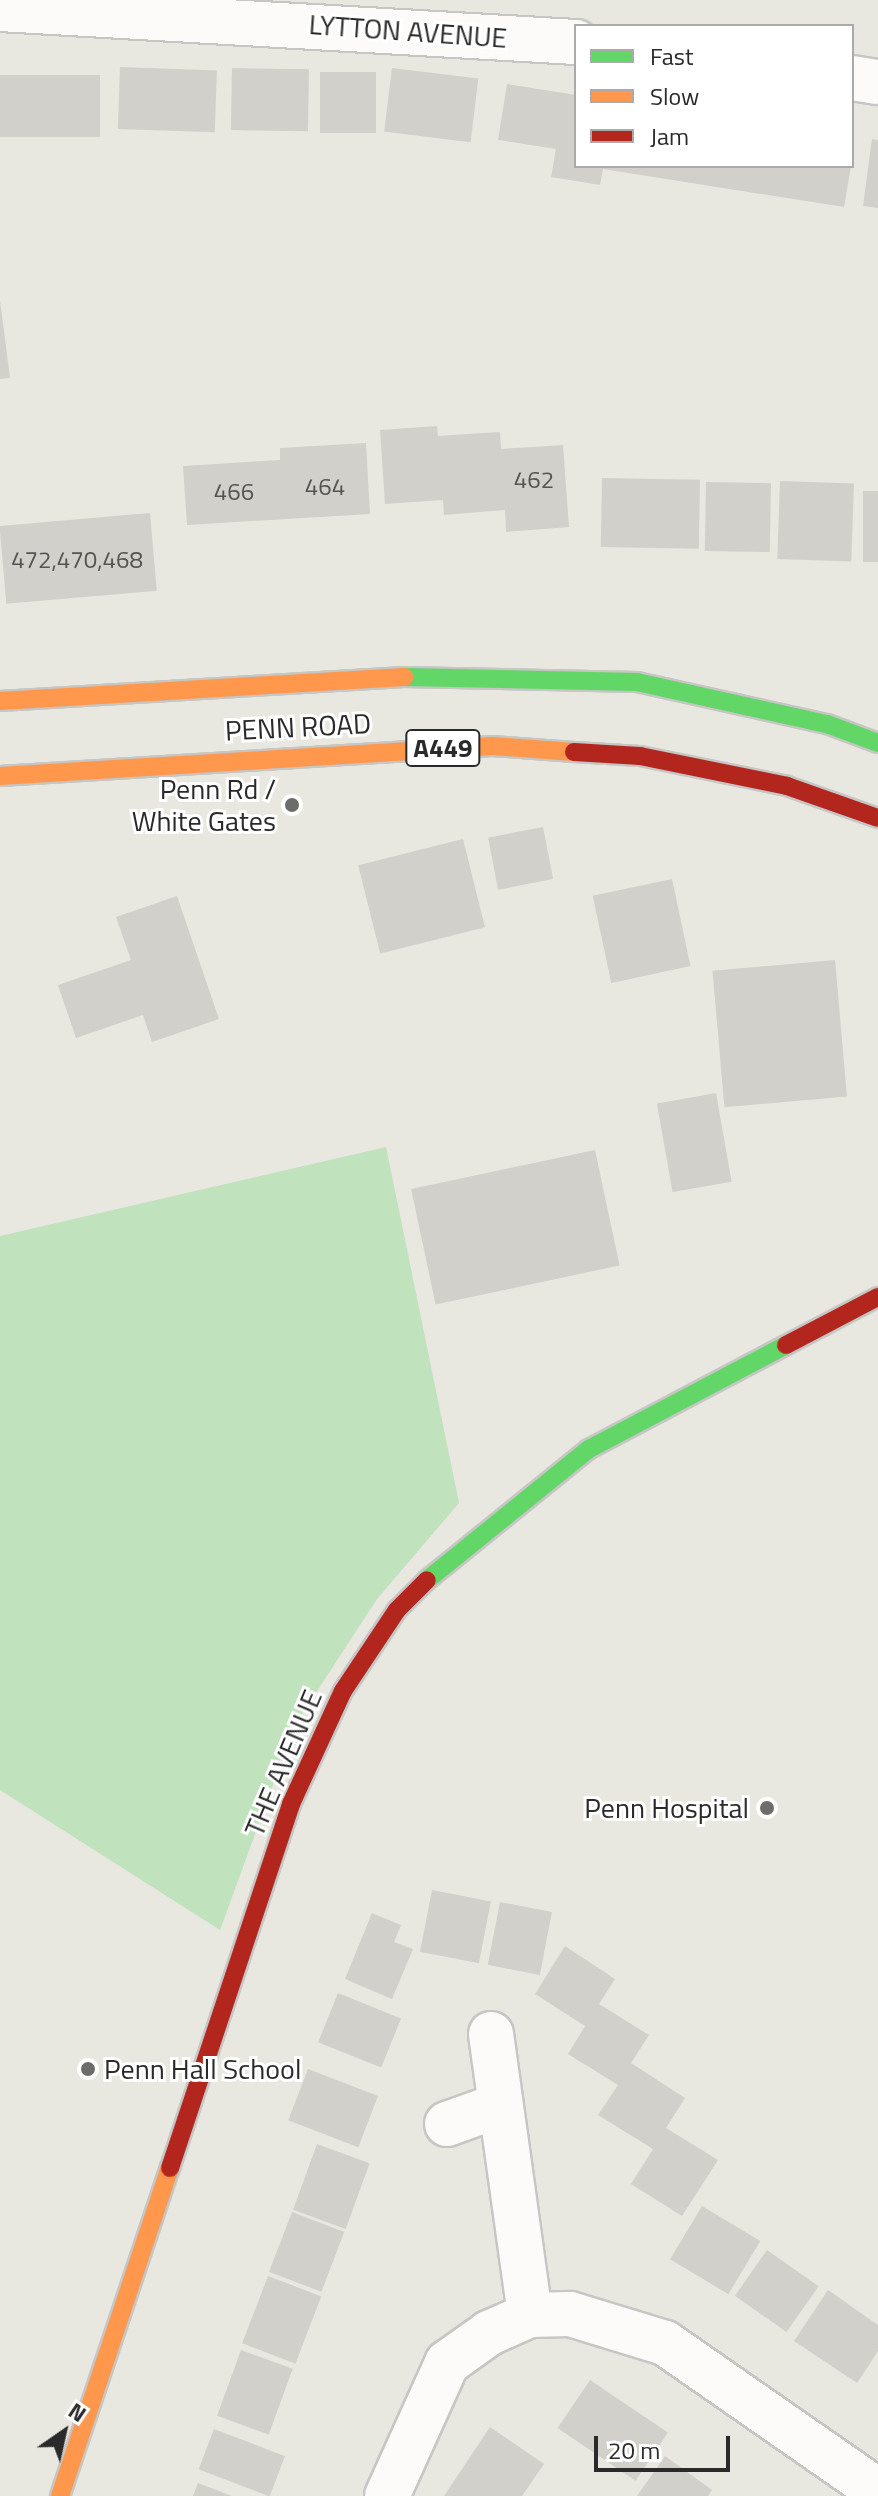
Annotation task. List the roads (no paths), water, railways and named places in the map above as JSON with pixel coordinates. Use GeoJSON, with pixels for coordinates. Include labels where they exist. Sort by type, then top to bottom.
{"type":"FeatureCollection","features":[{"type":"Feature","properties":{"kind":"main road","name":"PENN ROAD"},"geometry":{"type":"LineString","coordinates":[[0,701],[459,674],[637,682],[827,724],[878,743]]}},
{"type":"Feature","properties":{"kind":"main road","name":"PENN ROAD"},"geometry":{"type":"LineString","coordinates":[[0,776],[492,746],[640,756],[787,786],[878,818]]}},
{"type":"Feature","properties":{"kind":"main road","name":"THE AVENUE"},"geometry":{"type":"LineString","coordinates":[[60,2496],[291,1804],[343,1691],[397,1610],[455,1553],[589,1449],[878,1297]]}},
{"type":"Feature","properties":{"kind":"street","name":"LYTTON AVENUE"},"geometry":{"type":"LineString","coordinates":[[0,9],[100,6],[574,42]]}},
{"type":"Feature","properties":{"kind":"street"},"geometry":{"type":"LineString","coordinates":[[854,78],[878,82]]}},
{"type":"Feature","properties":{"kind":"street"},"geometry":{"type":"LineString","coordinates":[[491,2034],[530,2315]]}},
{"type":"Feature","properties":{"kind":"street"},"geometry":{"type":"LineString","coordinates":[[447,2124],[500,2105]]}},
{"type":"Feature","properties":{"kind":"street"},"geometry":{"type":"LineString","coordinates":[[387,2496],[447,2363],[489,2333],[530,2315],[570,2314],[665,2343],[878,2491]]}},
{"type":"Feature","properties":{"kind":"place","name":"Penn Rd / White Gates"},"geometry":{"type":"Point","coordinates":[292,805]}},
{"type":"Feature","properties":{"kind":"place","name":"Penn Hospital"},"geometry":{"type":"Point","coordinates":[767,1808]}},
{"type":"Feature","properties":{"kind":"place","name":"Penn Hall School"},"geometry":{"type":"Point","coordinates":[88,2069]}}]}
